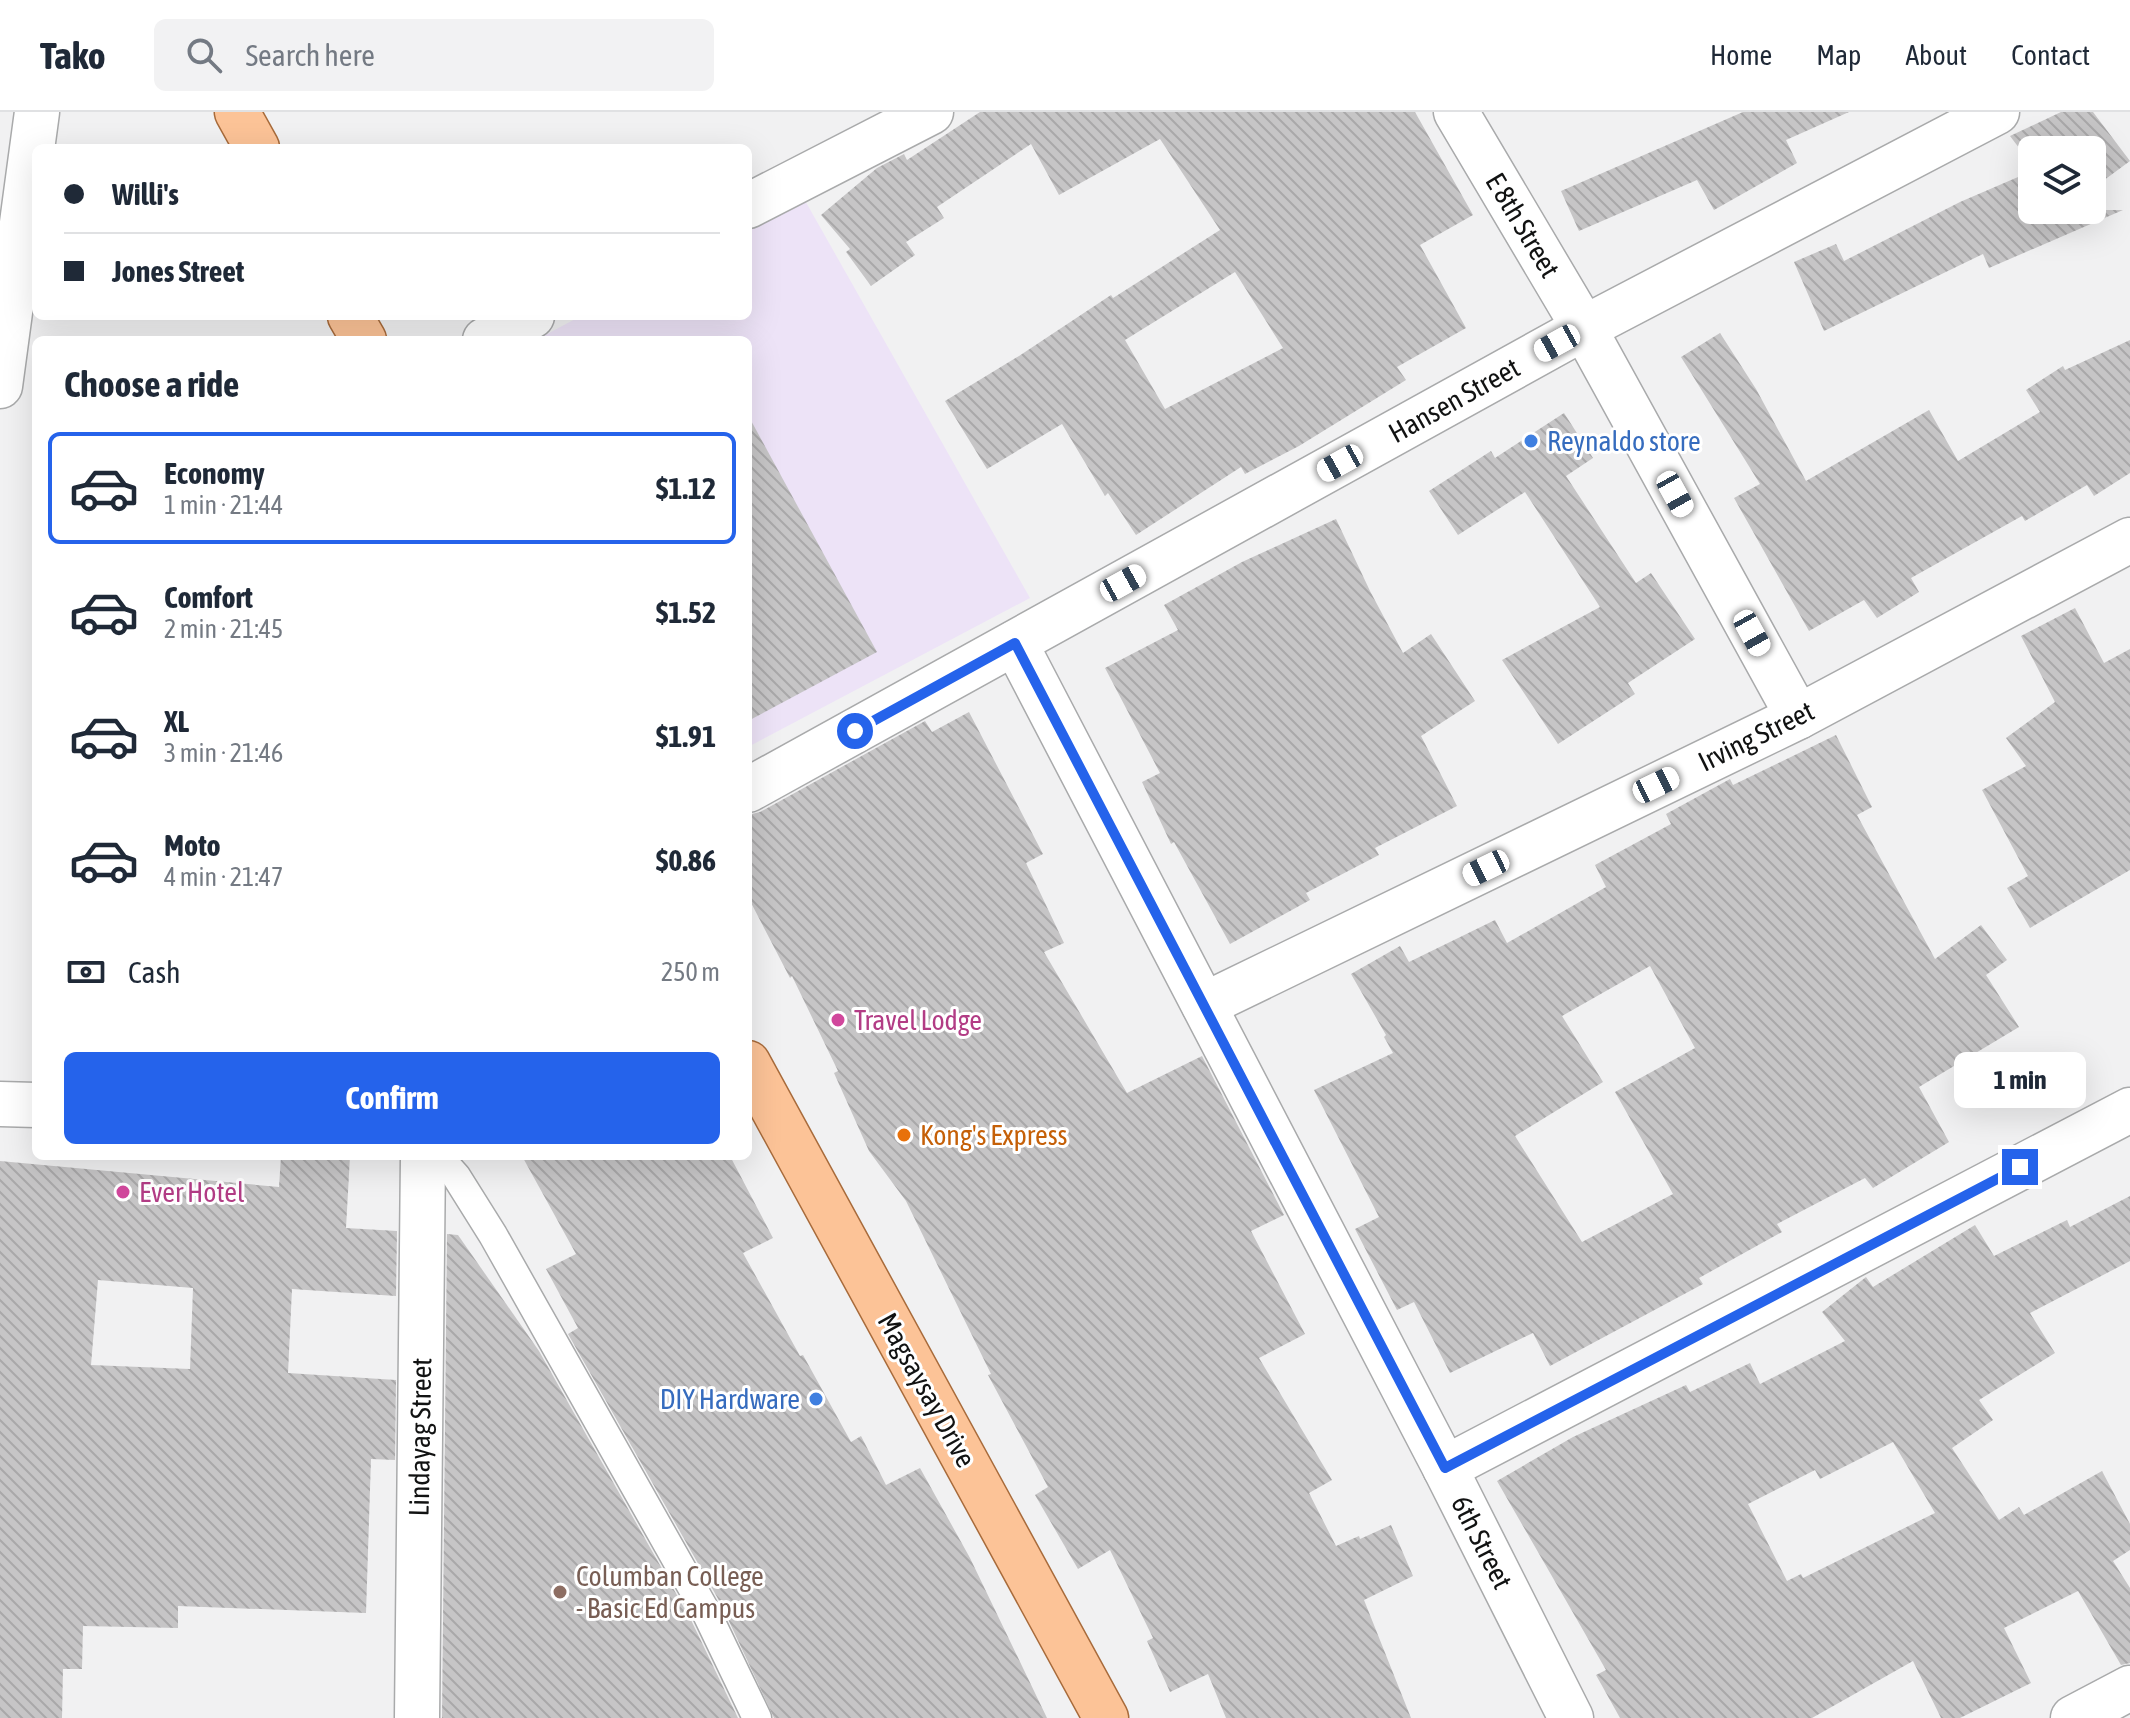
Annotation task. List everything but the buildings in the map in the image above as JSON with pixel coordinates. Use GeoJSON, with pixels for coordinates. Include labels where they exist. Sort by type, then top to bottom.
{"type":"FeatureCollection","features":[{"type":"Feature","properties":{"kind":"main road"},"geometry":{"type":"LineString","coordinates":[[237,112],[255,144]]}},
{"type":"Feature","properties":{"kind":"main road","name":"Magsaysay Drive"},"geometry":{"type":"LineString","coordinates":[[752,1070],[1106,1718]]}},
{"type":"Feature","properties":{"kind":"street"},"geometry":{"type":"LineString","coordinates":[[33,144],[37,112]]}},
{"type":"Feature","properties":{"kind":"street"},"geometry":{"type":"LineString","coordinates":[[752,204],[931,112]]}},
{"type":"Feature","properties":{"kind":"street","name":"E 8th Street"},"geometry":{"type":"LineString","coordinates":[[1456,112],[1584,328],[1798,717]]}},
{"type":"Feature","properties":{"kind":"street","name":"Hansen Street"},"geometry":{"type":"LineString","coordinates":[[752,788],[1584,328],[1997,112]]}},
{"type":"Feature","properties":{"kind":"street"},"geometry":{"type":"LineString","coordinates":[[0,386],[32,149]]}},
{"type":"Feature","properties":{"kind":"street"},"geometry":{"type":"LineString","coordinates":[[493,336],[524,320]]}},
{"type":"Feature","properties":{"kind":"street","name":"Irving Street"},"geometry":{"type":"LineString","coordinates":[[1204,1005],[1798,717],[2130,540]]}},
{"type":"Feature","properties":{"kind":"street","name":"6th Street"},"geometry":{"type":"LineString","coordinates":[[1015,643],[1445,1468],[1571,1718]]}},
{"type":"Feature","properties":{"kind":"street"},"geometry":{"type":"LineString","coordinates":[[0,1104],[32,1105]]}},
{"type":"Feature","properties":{"kind":"street"},"geometry":{"type":"LineString","coordinates":[[1445,1468],[2130,1110]]}},
{"type":"Feature","properties":{"kind":"street","name":"Lindayag Street"},"geometry":{"type":"LineString","coordinates":[[417,1718],[423,1160]]}},
{"type":"Feature","properties":{"kind":"street"},"geometry":{"type":"LineString","coordinates":[[2073,1718],[2130,1688]]}},
{"type":"Feature","properties":{"kind":"lane"},"geometry":{"type":"LineString","coordinates":[[442,1160],[456,1176],[493,1235],[706,1612],[757,1718]]}},
{"type":"Feature","properties":{"kind":"shaded area"},"geometry":{"type":"Polygon","coordinates":[[[803,197],[1030,598],[752,745],[752,336],[544,336],[574,320],[752,320],[752,224],[803,197]]]}},
{"type":"Feature","properties":{"kind":"place","name":"Reynaldo store"},"geometry":{"type":"Point","coordinates":[1531,441]}},
{"type":"Feature","properties":{"kind":"place","name":"Travel Lodge"},"geometry":{"type":"Point","coordinates":[838,1020]}},
{"type":"Feature","properties":{"kind":"place","name":"Kong's Express"},"geometry":{"type":"Point","coordinates":[904,1135]}},
{"type":"Feature","properties":{"kind":"place","name":"Ever Hotel"},"geometry":{"type":"Point","coordinates":[123,1192]}},
{"type":"Feature","properties":{"kind":"place","name":"DIY Hardware"},"geometry":{"type":"Point","coordinates":[816,1399]}},
{"type":"Feature","properties":{"kind":"place","name":"Columban College - Basic Ed Campus"},"geometry":{"type":"Point","coordinates":[560,1592]}},
{"type":"Feature","properties":{"kind":"route"},"geometry":{"type":"LineString","coordinates":[[855,731],[1015,643],[1445,1468],[2020,1167]]}}]}
